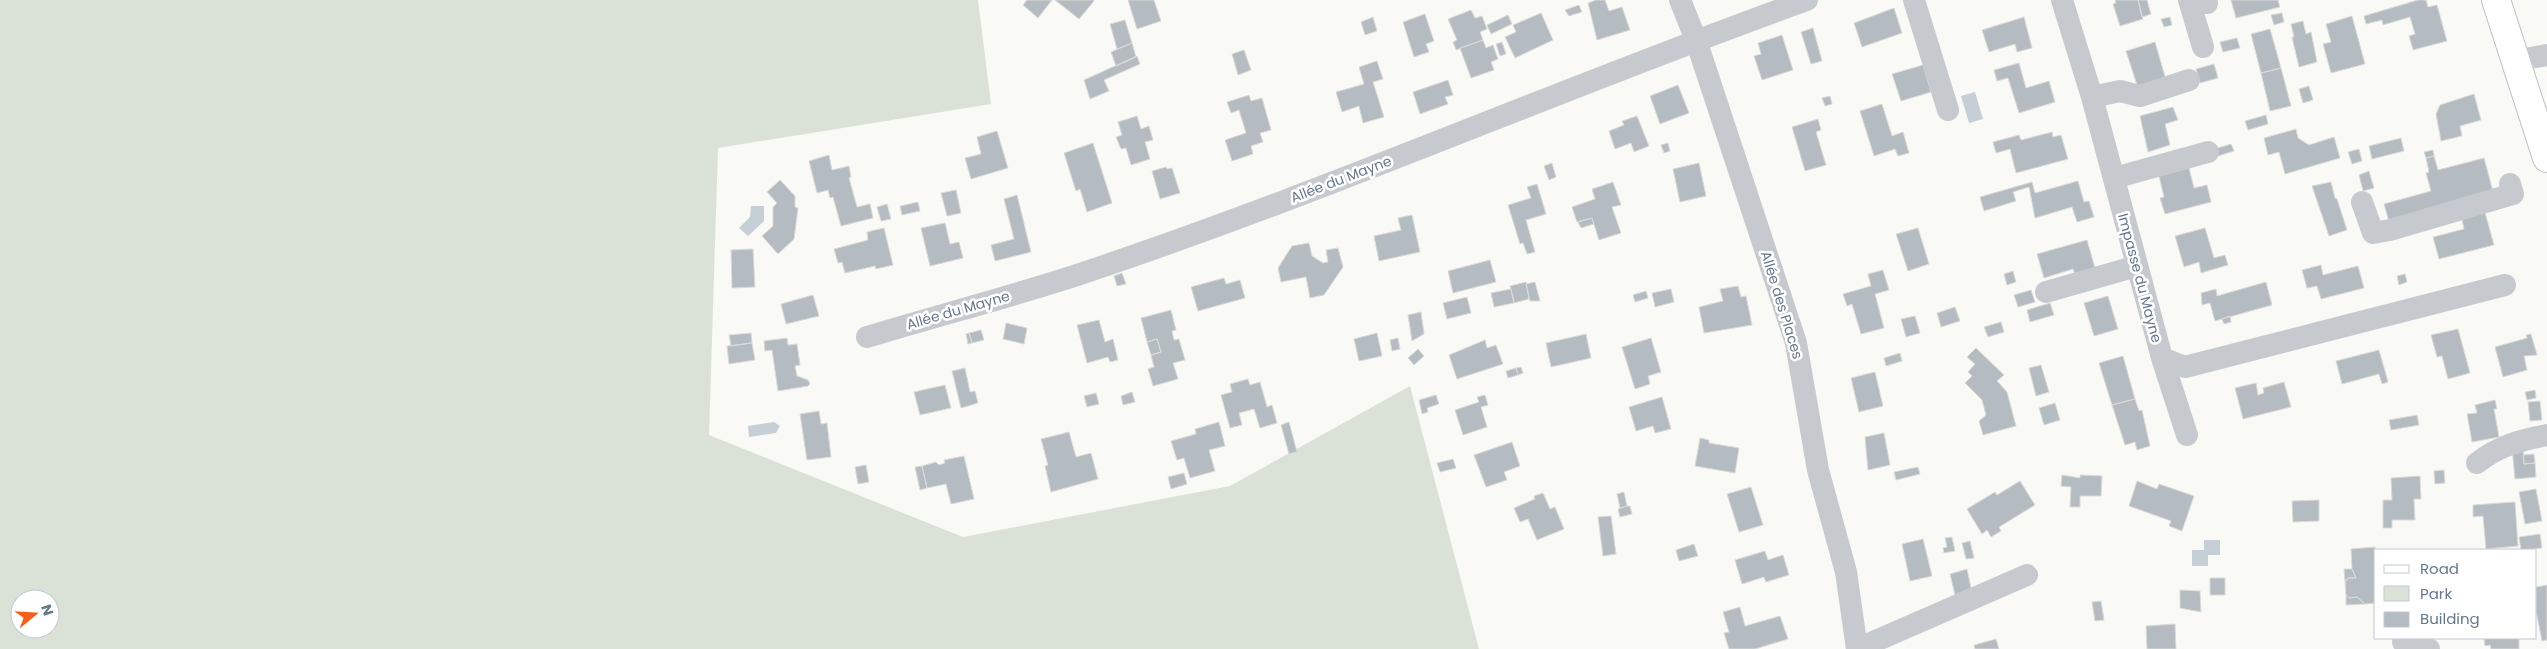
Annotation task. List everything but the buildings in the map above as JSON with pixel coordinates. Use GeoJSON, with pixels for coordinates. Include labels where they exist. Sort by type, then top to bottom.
{"type":"FeatureCollection","features":[{"type":"Feature","properties":{"kind":"main road"},"geometry":{"type":"LineString","coordinates":[[2496,0],[2514,61],[2541,120],[2546,154]]}},
{"type":"Feature","properties":{"kind":"street","name":"Allée des Places"},"geometry":{"type":"LineString","coordinates":[[1680,0],[1696,40],[1796,344],[1818,470],[1846,572],[1857,649]]}},
{"type":"Feature","properties":{"kind":"street","name":"Allée du Mayne"},"geometry":{"type":"LineString","coordinates":[[867,337],[1102,266],[1317,188],[1696,40],[1807,0]]}},
{"type":"Feature","properties":{"kind":"street"},"geometry":{"type":"LineString","coordinates":[[1914,0],[1948,110]]}},
{"type":"Feature","properties":{"kind":"street","name":"Impasse du Mayne"},"geometry":{"type":"LineString","coordinates":[[2062,0],[2092,97],[2162,358],[2185,367],[2505,285]]}},
{"type":"Feature","properties":{"kind":"street"},"geometry":{"type":"LineString","coordinates":[[2201,1],[2203,47]]}},
{"type":"Feature","properties":{"kind":"street"},"geometry":{"type":"LineString","coordinates":[[2514,61],[2547,54]]}},
{"type":"Feature","properties":{"kind":"street"},"geometry":{"type":"LineString","coordinates":[[2092,97],[2120,91],[2140,96],[2189,80]]}},
{"type":"Feature","properties":{"kind":"street"},"geometry":{"type":"LineString","coordinates":[[2112,173],[2199,149]]}},
{"type":"Feature","properties":{"kind":"street"},"geometry":{"type":"LineString","coordinates":[[2362,202],[2373,233],[2513,194],[2510,184]]}},
{"type":"Feature","properties":{"kind":"street"},"geometry":{"type":"LineString","coordinates":[[2046,292],[2137,266]]}},
{"type":"Feature","properties":{"kind":"street"},"geometry":{"type":"LineString","coordinates":[[2162,358],[2187,435]]}},
{"type":"Feature","properties":{"kind":"street"},"geometry":{"type":"LineString","coordinates":[[2477,462],[2489,453],[2519,440],[2547,435]]}},
{"type":"Feature","properties":{"kind":"street"},"geometry":{"type":"LineString","coordinates":[[1857,649],[2027,576]]}},
{"type":"Feature","properties":{"kind":"street"},"geometry":{"type":"LineString","coordinates":[[2403,643],[2429,649]]}},
{"type":"Feature","properties":{"kind":"green space"},"geometry":{"type":"Polygon","coordinates":[[[0,0],[978,0],[991,104],[718,148],[709,435],[963,537],[1230,486],[1410,386],[1479,649],[0,649],[0,0]]]}},
{"type":"Feature","properties":{"kind":"shaded area"},"geometry":{"type":"Polygon","coordinates":[[[1975,92],[1983,119],[1969,123],[1961,96],[1975,92]]]}},
{"type":"Feature","properties":{"kind":"shaded area"},"geometry":{"type":"Polygon","coordinates":[[[751,206],[764,206],[764,221],[748,236],[739,228],[750,217],[751,206]]]}},
{"type":"Feature","properties":{"kind":"shaded area"},"geometry":{"type":"Polygon","coordinates":[[[774,422],[780,426],[776,433],[749,437],[748,426],[774,422]]]}},
{"type":"Feature","properties":{"kind":"shaded area"},"geometry":{"type":"Polygon","coordinates":[[[2204,540],[2220,540],[2220,555],[2208,555],[2208,566],[2192,566],[2192,550],[2204,550],[2204,540]]]}}]}
